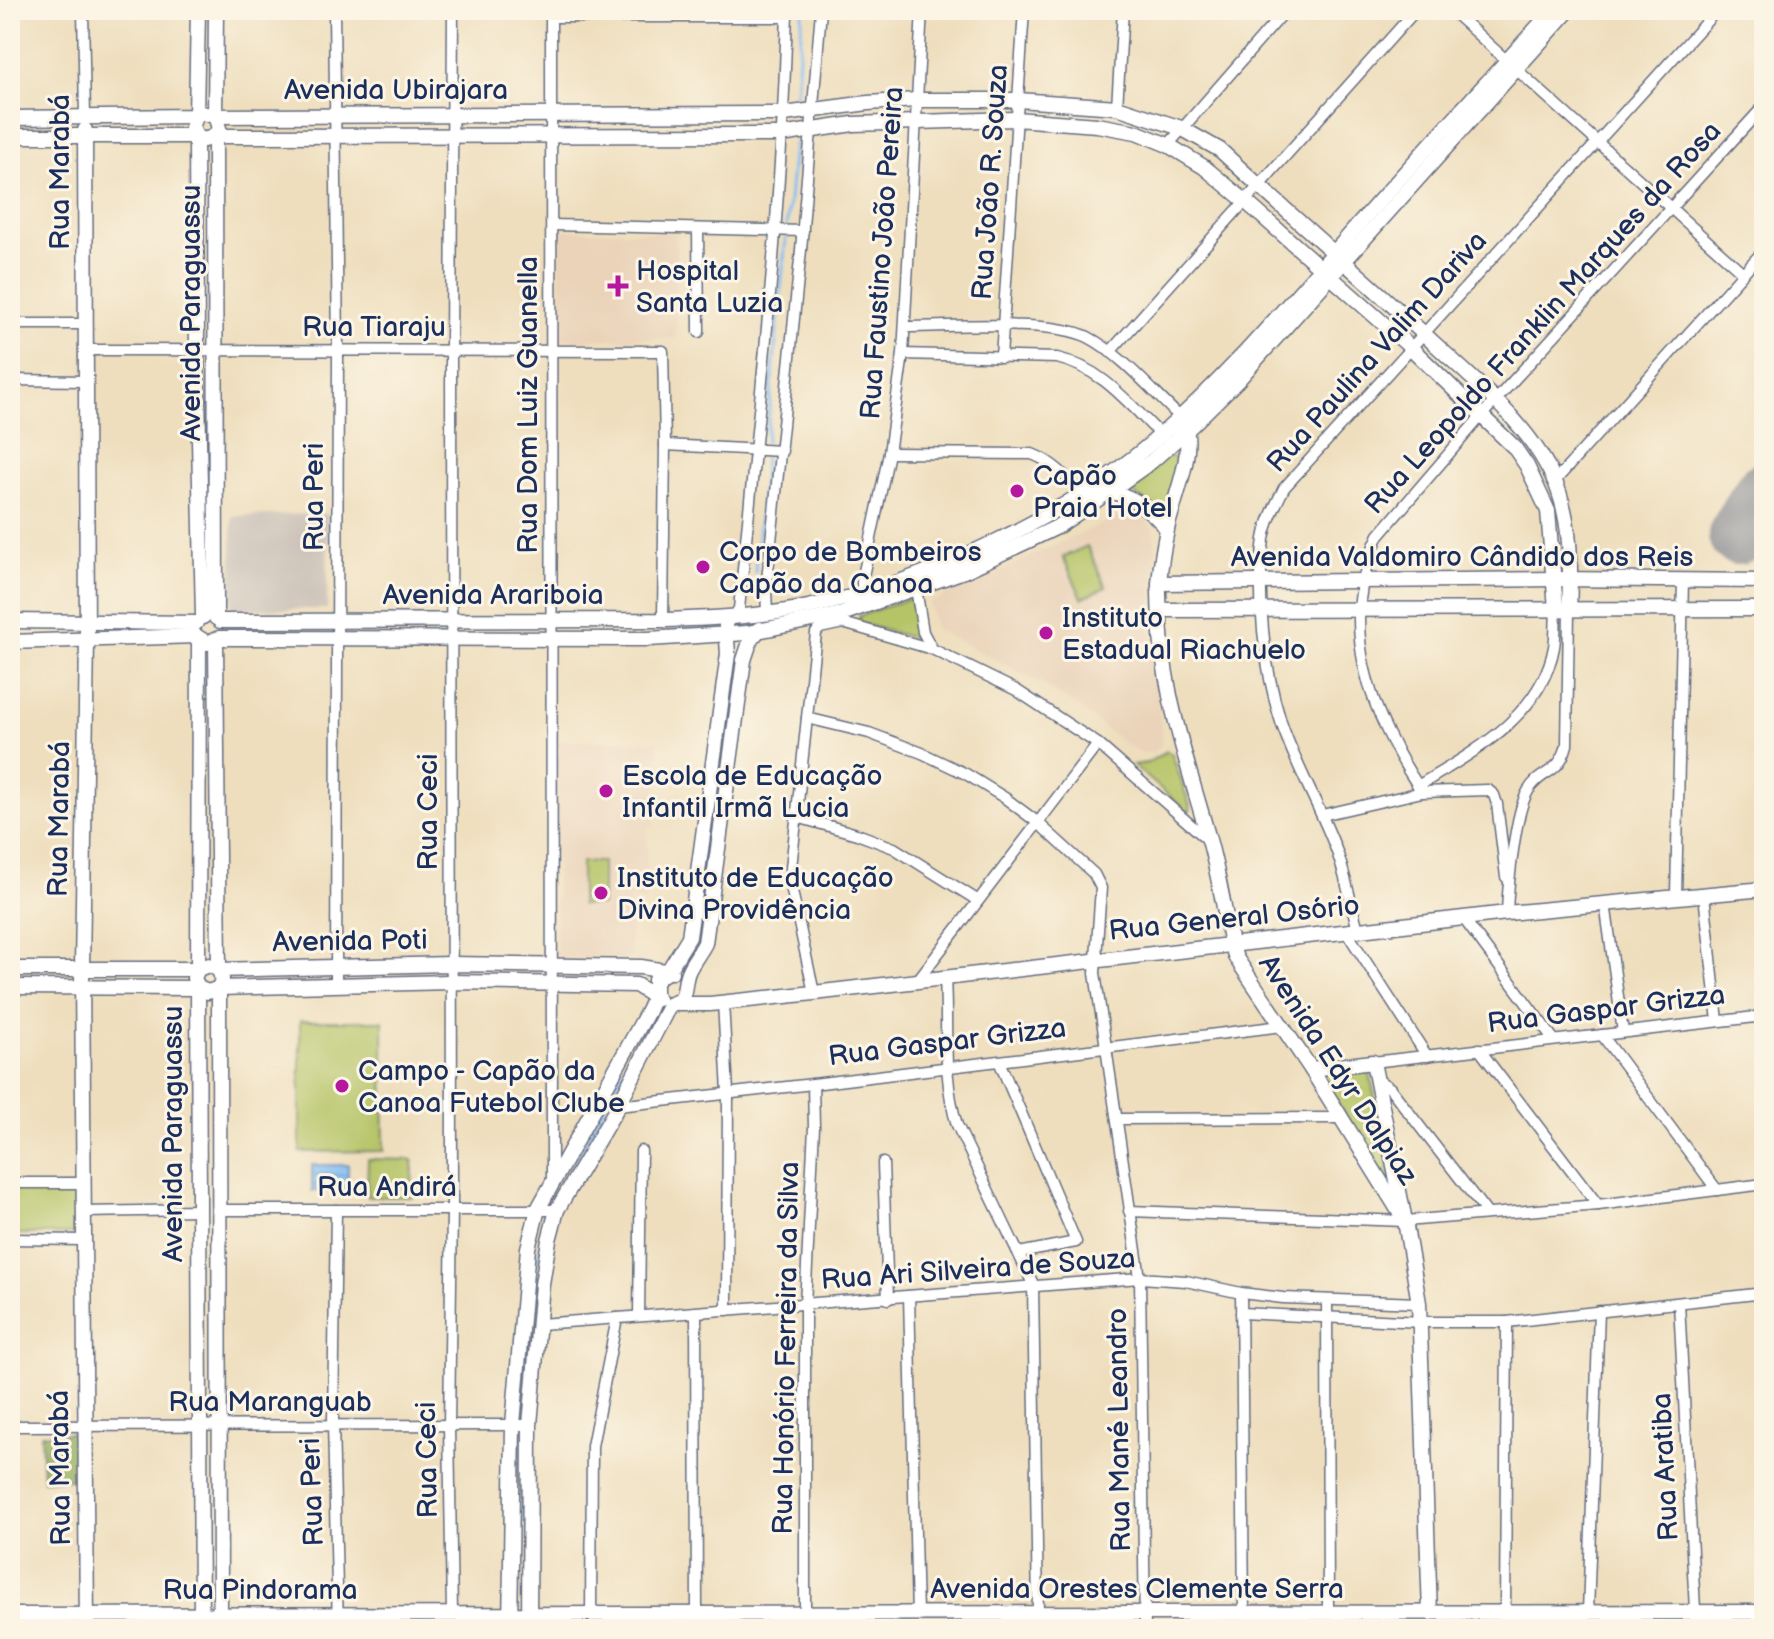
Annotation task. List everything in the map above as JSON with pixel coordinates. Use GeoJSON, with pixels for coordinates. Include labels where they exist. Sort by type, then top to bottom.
{"type":"FeatureCollection","features":[{"type":"Feature","properties":{"kind":"main road","name":"Avenida Paraguassu"},"geometry":{"type":"LineString","coordinates":[[198,10],[196,116],[192,128],[196,136],[197,350],[205,626]]}},
{"type":"Feature","properties":{"kind":"main road","name":"Avenida Paraguassu"},"geometry":{"type":"LineString","coordinates":[[201,1623],[198,988],[194,978],[198,969],[205,626],[216,350],[215,136],[219,124],[215,116],[216,10]]}},
{"type":"Feature","properties":{"kind":"main road"},"geometry":{"type":"LineString","coordinates":[[1512,65],[1553,10]]}},
{"type":"Feature","properties":{"kind":"main road"},"geometry":{"type":"LineString","coordinates":[[1184,424],[1512,65],[1569,10]]}},
{"type":"Feature","properties":{"kind":"main road","name":"Avenida Ubirajara"},"geometry":{"type":"LineString","coordinates":[[10,118],[196,116],[209,113],[215,116],[784,114],[917,100],[1018,100],[1117,107],[1181,128],[1220,150],[1423,333],[1525,432],[1555,481],[1566,515],[1570,580],[1562,610]]}},
{"type":"Feature","properties":{"kind":"main road","name":"Rua Marabá"},"geometry":{"type":"LineString","coordinates":[[85,117],[87,640],[82,987],[83,1426],[87,1622]]}},
{"type":"Feature","properties":{"kind":"main road","name":"Avenida Ubirajara"},"geometry":{"type":"LineString","coordinates":[[10,136],[196,136],[208,140],[215,136],[781,135],[853,124],[1015,119],[1097,125],[1136,132],[1168,145],[1204,167],[1245,201],[1410,347],[1514,447],[1538,489],[1550,519],[1554,579],[1562,610]]}},
{"type":"Feature","properties":{"kind":"main road","name":"Avenida Arariboia"},"geometry":{"type":"LineString","coordinates":[[205,626],[406,620],[656,620],[807,608],[862,593],[960,557],[1034,522],[1081,494],[1161,435],[1184,424]]}},
{"type":"Feature","properties":{"kind":"main road","name":"Avenida Arariboia"},"geometry":{"type":"LineString","coordinates":[[218,640],[648,639],[727,634],[842,618],[964,571],[1057,527],[1152,461],[1184,424]]}},
{"type":"Feature","properties":{"kind":"main road","name":"Avenida Edyr Dalpiaz"},"geometry":{"type":"LineString","coordinates":[[1184,424],[1188,448],[1167,529],[1159,583],[1160,639],[1169,699],[1209,840],[1231,944],[1236,958],[1311,1069],[1405,1221]]}},
{"type":"Feature","properties":{"kind":"main road"},"geometry":{"type":"LineString","coordinates":[[1538,489],[1555,481]]}},
{"type":"Feature","properties":{"kind":"main road"},"geometry":{"type":"LineString","coordinates":[[1110,491],[1141,503],[1156,514],[1167,529]]}},
{"type":"Feature","properties":{"kind":"main road"},"geometry":{"type":"LineString","coordinates":[[1550,519],[1566,515]]}},
{"type":"Feature","properties":{"kind":"main road","name":"Avenida Valdomiro Cândido dos Reis"},"geometry":{"type":"LineString","coordinates":[[1159,583],[1554,579],[1764,581]]}},
{"type":"Feature","properties":{"kind":"main road","name":"Avenida Valdomiro Cândido dos Reis"},"geometry":{"type":"LineString","coordinates":[[1160,610],[1764,609]]}},
{"type":"Feature","properties":{"kind":"main road"},"geometry":{"type":"LineString","coordinates":[[530,1621],[530,1425],[542,1284],[557,1210],[618,1106],[672,1004],[684,996],[688,971],[705,943],[744,660],[751,639],[769,620],[767,613]]}},
{"type":"Feature","properties":{"kind":"main road"},"geometry":{"type":"LineString","coordinates":[[510,1621],[513,1425],[528,1248],[538,1209],[655,995],[655,980],[668,971],[689,937],[728,654],[727,624],[734,616]]}},
{"type":"Feature","properties":{"kind":"main road"},"geometry":{"type":"LineString","coordinates":[[406,620],[406,639]]}},
{"type":"Feature","properties":{"kind":"main road"},"geometry":{"type":"LineString","coordinates":[[522,620],[523,639]]}},
{"type":"Feature","properties":{"kind":"main road"},"geometry":{"type":"LineString","coordinates":[[616,620],[616,639]]}},
{"type":"Feature","properties":{"kind":"main road"},"geometry":{"type":"LineString","coordinates":[[648,639],[656,620]]}},
{"type":"Feature","properties":{"kind":"main road"},"geometry":{"type":"LineString","coordinates":[[10,621],[205,626]]}},
{"type":"Feature","properties":{"kind":"main road","name":"Avenida Paraguassu"},"geometry":{"type":"LineString","coordinates":[[205,626],[223,630],[218,640],[219,970],[222,979],[219,988],[217,1210],[220,1622]]}},
{"type":"Feature","properties":{"kind":"main road"},"geometry":{"type":"LineString","coordinates":[[10,642],[87,640],[205,626]]}},
{"type":"Feature","properties":{"kind":"main road","name":"Rua General Osório"},"geometry":{"type":"LineString","coordinates":[[672,1004],[717,1003],[814,993],[1507,913],[1764,889]]}},
{"type":"Feature","properties":{"kind":"main road","name":"Avenida Poti"},"geometry":{"type":"LineString","coordinates":[[10,969],[198,969],[209,965],[219,970],[450,964],[641,967],[668,971]]}},
{"type":"Feature","properties":{"kind":"main road"},"geometry":{"type":"LineString","coordinates":[[668,971],[684,979],[686,987],[717,1003]]}},
{"type":"Feature","properties":{"kind":"main road","name":"Avenida Poti"},"geometry":{"type":"LineString","coordinates":[[10,987],[198,988],[208,992],[219,988],[450,982],[636,985],[664,1003],[672,1004]]}},
{"type":"Feature","properties":{"kind":"main road"},"geometry":{"type":"LineString","coordinates":[[1373,1062],[1405,1221],[1421,1322],[1430,1613]]}},
{"type":"Feature","properties":{"kind":"main road","name":"Rua Gaspar Grizza"},"geometry":{"type":"LineString","coordinates":[[1311,1069],[1373,1062]]}},
{"type":"Feature","properties":{"kind":"main road","name":"Avenida Orestes Clemente Serra"},"geometry":{"type":"LineString","coordinates":[[510,1621],[591,1615],[1038,1613],[1145,1624],[1244,1614],[1430,1613],[1455,1622],[1505,1613],[1764,1612]]}},
{"type":"Feature","properties":{"kind":"main road","name":"Rua Pindorama"},"geometry":{"type":"LineString","coordinates":[[10,1615],[87,1622],[201,1623],[338,1622],[452,1614],[510,1621]]}},
{"type":"Feature","properties":{"kind":"street","name":"Rua Marabá"},"geometry":{"type":"LineString","coordinates":[[83,10],[85,117]]}},
{"type":"Feature","properties":{"kind":"street","name":"Rua Peri"},"geometry":{"type":"LineString","coordinates":[[334,10],[338,350],[336,984]]}},
{"type":"Feature","properties":{"kind":"street","name":"Rua Ceci"},"geometry":{"type":"LineString","coordinates":[[452,1614],[449,1426],[453,10]]}},
{"type":"Feature","properties":{"kind":"street"},"geometry":{"type":"LineString","coordinates":[[767,613],[766,590],[803,231],[821,10]]}},
{"type":"Feature","properties":{"kind":"street","name":"Rua Faustino João Pereira"},"geometry":{"type":"LineString","coordinates":[[862,593],[889,453],[903,354],[922,10]]}},
{"type":"Feature","properties":{"kind":"street","name":"Rua João R. Souza"},"geometry":{"type":"LineString","coordinates":[[1001,357],[1024,10]]}},
{"type":"Feature","properties":{"kind":"street"},"geometry":{"type":"LineString","coordinates":[[1117,107],[1123,10]]}},
{"type":"Feature","properties":{"kind":"street"},"geometry":{"type":"LineString","coordinates":[[1168,145],[1286,10]]}},
{"type":"Feature","properties":{"kind":"street"},"geometry":{"type":"LineString","coordinates":[[1110,352],[1416,10]]}},
{"type":"Feature","properties":{"kind":"street"},"geometry":{"type":"LineString","coordinates":[[1451,10],[1743,273]]}},
{"type":"Feature","properties":{"kind":"street","name":"Rua Paulina Valim Dariva"},"geometry":{"type":"LineString","coordinates":[[1427,1056],[1352,930],[1338,854],[1281,722],[1270,681],[1263,609],[1264,538],[1273,509],[1284,488],[1717,10]]}},
{"type":"Feature","properties":{"kind":"street"},"geometry":{"type":"LineString","coordinates":[[551,14],[787,14],[784,114],[755,449],[739,609],[734,616]]}},
{"type":"Feature","properties":{"kind":"street","name":"Rua Dom Luiz Guanella"},"geometry":{"type":"LineString","coordinates":[[551,14],[552,1185]]}},
{"type":"Feature","properties":{"kind":"street","name":"Rua Leopoldo Franklin Marques da Rosa"},"geometry":{"type":"LineString","coordinates":[[1420,789],[1378,712],[1366,674],[1357,608],[1361,582],[1379,535],[1482,415],[1764,106]]}},
{"type":"Feature","properties":{"kind":"street"},"geometry":{"type":"LineString","coordinates":[[552,225],[803,231]]}},
{"type":"Feature","properties":{"kind":"street"},"geometry":{"type":"LineString","coordinates":[[698,229],[699,332]]}},
{"type":"Feature","properties":{"kind":"street"},"geometry":{"type":"LineString","coordinates":[[1555,481],[1764,250]]}},
{"type":"Feature","properties":{"kind":"street"},"geometry":{"type":"LineString","coordinates":[[10,324],[86,324]]}},
{"type":"Feature","properties":{"kind":"street"},"geometry":{"type":"LineString","coordinates":[[905,327],[1003,326],[1061,330],[1086,336],[1110,352],[1184,424]]}},
{"type":"Feature","properties":{"kind":"street","name":"Rua Tiaraju"},"geometry":{"type":"LineString","coordinates":[[86,350],[663,351],[665,445]]}},
{"type":"Feature","properties":{"kind":"street"},"geometry":{"type":"LineString","coordinates":[[903,354],[1057,358],[1079,363],[1099,374],[1161,435]]}},
{"type":"Feature","properties":{"kind":"street"},"geometry":{"type":"LineString","coordinates":[[10,380],[86,381]]}},
{"type":"Feature","properties":{"kind":"street"},"geometry":{"type":"LineString","coordinates":[[656,620],[665,445],[782,451]]}},
{"type":"Feature","properties":{"kind":"street"},"geometry":{"type":"LineString","coordinates":[[889,453],[1032,454],[1050,463],[1081,494]]}},
{"type":"Feature","properties":{"kind":"street"},"geometry":{"type":"LineString","coordinates":[[1676,896],[1683,581]]}},
{"type":"Feature","properties":{"kind":"street"},"geometry":{"type":"LineString","coordinates":[[916,588],[923,632],[932,649]]}},
{"type":"Feature","properties":{"kind":"street"},"geometry":{"type":"LineString","coordinates":[[1420,789],[1493,738],[1528,703],[1549,665],[1562,610]]}},
{"type":"Feature","properties":{"kind":"street"},"geometry":{"type":"LineString","coordinates":[[1507,913],[1508,887],[1523,803],[1529,788],[1560,764],[1567,745],[1562,610]]}},
{"type":"Feature","properties":{"kind":"street"},"geometry":{"type":"LineString","coordinates":[[814,993],[792,891],[797,817],[816,633],[842,618],[932,649],[1016,690],[1098,744],[1209,840]]}},
{"type":"Feature","properties":{"kind":"street","name":"Rua Mané Leandro"},"geometry":{"type":"LineString","coordinates":[[807,718],[869,733],[966,774],[1037,822],[1094,874],[1101,888],[1095,959],[1140,1278],[1145,1624]]}},
{"type":"Feature","properties":{"kind":"street"},"geometry":{"type":"LineString","coordinates":[[917,981],[1098,744]]}},
{"type":"Feature","properties":{"kind":"street"},"geometry":{"type":"LineString","coordinates":[[1322,815],[1420,789],[1482,789],[1494,795],[1497,804],[1508,887]]}},
{"type":"Feature","properties":{"kind":"street"},"geometry":{"type":"LineString","coordinates":[[797,817],[894,848],[977,900]]}},
{"type":"Feature","properties":{"kind":"street"},"geometry":{"type":"LineString","coordinates":[[1704,895],[1718,1021]]}},
{"type":"Feature","properties":{"kind":"street"},"geometry":{"type":"LineString","coordinates":[[1605,903],[1623,1032]]}},
{"type":"Feature","properties":{"kind":"street"},"geometry":{"type":"LineString","coordinates":[[1464,919],[1554,1040]]}},
{"type":"Feature","properties":{"kind":"street"},"geometry":{"type":"LineString","coordinates":[[945,978],[946,1067],[952,1109],[1033,1284],[1038,1613]]}},
{"type":"Feature","properties":{"kind":"street"},"geometry":{"type":"LineString","coordinates":[[717,1003],[728,1092],[727,1310]]}},
{"type":"Feature","properties":{"kind":"street","name":"Rua Gaspar Grizza"},"geometry":{"type":"LineString","coordinates":[[1373,1062],[1764,1016]]}},
{"type":"Feature","properties":{"kind":"street","name":"Rua Gaspar Grizza"},"geometry":{"type":"LineString","coordinates":[[618,1106],[1282,1026]]}},
{"type":"Feature","properties":{"kind":"street"},"geometry":{"type":"LineString","coordinates":[[1602,1035],[1717,1190]]}},
{"type":"Feature","properties":{"kind":"street"},"geometry":{"type":"LineString","coordinates":[[1479,1049],[1598,1205]]}},
{"type":"Feature","properties":{"kind":"street"},"geometry":{"type":"LineString","coordinates":[[999,1061],[1076,1242],[1019,1253]]}},
{"type":"Feature","properties":{"kind":"street"},"geometry":{"type":"LineString","coordinates":[[1376,1079],[1390,1088],[1486,1212]]}},
{"type":"Feature","properties":{"kind":"street","name":"Rua Honório Ferreira da Silva"},"geometry":{"type":"LineString","coordinates":[[805,1614],[805,1305],[813,1157],[813,1084]]}},
{"type":"Feature","properties":{"kind":"street"},"geometry":{"type":"LineString","coordinates":[[1118,1119],[1342,1118]]}},
{"type":"Feature","properties":{"kind":"street"},"geometry":{"type":"LineString","coordinates":[[639,1316],[641,1151]]}},
{"type":"Feature","properties":{"kind":"street"},"geometry":{"type":"LineString","coordinates":[[883,1163],[888,1299]]}},
{"type":"Feature","properties":{"kind":"street"},"geometry":{"type":"LineString","coordinates":[[10,1183],[83,1183]]}},
{"type":"Feature","properties":{"kind":"street"},"geometry":{"type":"LineString","coordinates":[[1129,1211],[1405,1221],[1598,1205],[1764,1184]]}},
{"type":"Feature","properties":{"kind":"street"},"geometry":{"type":"LineString","coordinates":[[83,1212],[198,1210]]}},
{"type":"Feature","properties":{"kind":"street","name":"Rua Andirá"},"geometry":{"type":"LineString","coordinates":[[217,1210],[557,1210]]}},
{"type":"Feature","properties":{"kind":"street","name":"Rua Peri"},"geometry":{"type":"LineString","coordinates":[[336,1210],[333,1423],[338,1622]]}},
{"type":"Feature","properties":{"kind":"street"},"geometry":{"type":"LineString","coordinates":[[10,1239],[83,1240]]}},
{"type":"Feature","properties":{"kind":"street","name":"Rua Ari Silveira de Souza"},"geometry":{"type":"LineString","coordinates":[[540,1324],[1140,1278],[1186,1281],[1241,1293],[1419,1303]]}},
{"type":"Feature","properties":{"kind":"street"},"geometry":{"type":"LineString","coordinates":[[1241,1293],[1244,1614]]}},
{"type":"Feature","properties":{"kind":"street"},"geometry":{"type":"LineString","coordinates":[[1241,1313],[1421,1322],[1507,1322],[1764,1293]]}},
{"type":"Feature","properties":{"kind":"street"},"geometry":{"type":"LineString","coordinates":[[909,1296],[917,1615]]}},
{"type":"Feature","properties":{"kind":"street"},"geometry":{"type":"LineString","coordinates":[[1327,1300],[1328,1614]]}},
{"type":"Feature","properties":{"kind":"street","name":"Rua Aratiba"},"geometry":{"type":"LineString","coordinates":[[1679,1303],[1696,1629]]}},
{"type":"Feature","properties":{"kind":"street"},"geometry":{"type":"LineString","coordinates":[[1588,1612],[1599,1311]]}},
{"type":"Feature","properties":{"kind":"street"},"geometry":{"type":"LineString","coordinates":[[696,1313],[697,1614]]}},
{"type":"Feature","properties":{"kind":"street"},"geometry":{"type":"LineString","coordinates":[[591,1615],[592,1446],[617,1318]]}},
{"type":"Feature","properties":{"kind":"street"},"geometry":{"type":"LineString","coordinates":[[1505,1613],[1507,1322]]}},
{"type":"Feature","properties":{"kind":"street","name":"Rua Maranguab"},"geometry":{"type":"LineString","coordinates":[[10,1426],[530,1425]]}},
{"type":"Feature","properties":{"kind":"shaded area","name":"Hospital Santa Luzia"},"geometry":{"type":"Polygon","coordinates":[[[559,230],[676,233],[676,338],[562,340],[559,230]]]}},
{"type":"Feature","properties":{"kind":"shaded area","name":"Instituto Estadual Riachuelo"},"geometry":{"type":"Polygon","coordinates":[[[1128,512],[1144,517],[1153,529],[1156,550],[1150,636],[1162,734],[1161,745],[1154,753],[1142,753],[1125,744],[1081,709],[1032,678],[935,629],[929,603],[1128,512]]]}},
{"type":"Feature","properties":{"kind":"shaded area"},"geometry":{"type":"Polygon","coordinates":[[[328,514],[327,609],[232,609],[232,516],[328,514]]]}},
{"type":"Feature","properties":{"kind":"shaded area"},"geometry":{"type":"Polygon","coordinates":[[[556,741],[659,741],[654,828],[648,828],[646,901],[631,900],[630,959],[556,960],[556,741]]]}},
{"type":"Feature","properties":{"kind":"green space"},"geometry":{"type":"Polygon","coordinates":[[[1167,455],[1179,463],[1166,511],[1160,512],[1130,491],[1130,485],[1167,455]]]}},
{"type":"Feature","properties":{"kind":"green space"},"geometry":{"type":"Polygon","coordinates":[[[1087,546],[1106,587],[1082,598],[1063,557],[1087,546]]]}},
{"type":"Feature","properties":{"kind":"green space"},"geometry":{"type":"Polygon","coordinates":[[[911,598],[917,634],[913,638],[862,624],[859,620],[859,616],[911,598]]]}},
{"type":"Feature","properties":{"kind":"green space"},"geometry":{"type":"Polygon","coordinates":[[[1167,751],[1172,754],[1191,809],[1188,812],[1133,765],[1147,763],[1167,751]]]}},
{"type":"Feature","properties":{"kind":"green space"},"geometry":{"type":"Polygon","coordinates":[[[581,862],[602,862],[602,905],[581,905],[581,862]]]}},
{"type":"Feature","properties":{"kind":"green space","name":"Campo - Capão da Canoa Futebol Clube"},"geometry":{"type":"Polygon","coordinates":[[[300,1021],[383,1021],[384,1151],[300,1152],[300,1021]]]}},
{"type":"Feature","properties":{"kind":"green space"},"geometry":{"type":"Polygon","coordinates":[[[1369,1069],[1395,1194],[1319,1073],[1369,1069]]]}},
{"type":"Feature","properties":{"kind":"green space"},"geometry":{"type":"Polygon","coordinates":[[[368,1159],[413,1160],[412,1197],[367,1197],[368,1159]]]}},
{"type":"Feature","properties":{"kind":"green space"},"geometry":{"type":"Polygon","coordinates":[[[10,1188],[77,1188],[77,1234],[10,1234],[10,1188]]]}},
{"type":"Feature","properties":{"kind":"green space"},"geometry":{"type":"Polygon","coordinates":[[[81,1433],[81,1479],[43,1480],[41,1434],[81,1433]]]}},
{"type":"Feature","properties":{"kind":"green space"},"geometry":{"type":"Polygon","coordinates":[[[410,1619],[496,1619],[496,1629],[410,1629],[410,1619]]]}},
{"type":"Feature","properties":{"kind":"water"},"geometry":{"type":"Polygon","coordinates":[[[312,1165],[348,1165],[348,1191],[312,1191],[312,1165]]]}},
{"type":"Feature","properties":{"kind":"waterway"},"geometry":{"type":"LineString","coordinates":[[795,104],[803,10]]}},
{"type":"Feature","properties":{"kind":"waterway"},"geometry":{"type":"LineString","coordinates":[[787,224],[794,144]]}},
{"type":"Feature","properties":{"kind":"waterway"},"geometry":{"type":"LineString","coordinates":[[766,442],[786,238]]}},
{"type":"Feature","properties":{"kind":"waterway"},"geometry":{"type":"LineString","coordinates":[[755,572],[765,457]]}},
{"type":"Feature","properties":{"kind":"waterway"},"geometry":{"type":"LineString","coordinates":[[682,966],[697,936],[728,709]]}},
{"type":"Feature","properties":{"kind":"waterway"},"geometry":{"type":"LineString","coordinates":[[557,1196],[647,1026]]}},
{"type":"Feature","properties":{"kind":"waterway"},"geometry":{"type":"LineString","coordinates":[[538,1262],[547,1215]]}},
{"type":"Feature","properties":{"kind":"waterway"},"geometry":{"type":"LineString","coordinates":[[523,1417],[535,1285]]}},
{"type":"Feature","properties":{"kind":"waterway"},"geometry":{"type":"LineString","coordinates":[[522,1430],[522,1542]]}},
{"type":"Feature","properties":{"kind":"runway"},"geometry":{"type":"LineString","coordinates":[[1738,535],[1764,492]]}},
{"type":"Feature","properties":{"kind":"place","name":"Hospital Santa Luzia"},"geometry":{"type":"Point","coordinates":[618,286]}},
{"type":"Feature","properties":{"kind":"place","name":"Capão Praia Hotel"},"geometry":{"type":"Point","coordinates":[1017,491]}},
{"type":"Feature","properties":{"kind":"place","name":"Corpo de Bombeiros Capão da Canoa"},"geometry":{"type":"Point","coordinates":[703,567]}},
{"type":"Feature","properties":{"kind":"place","name":"Instituto Estadual Riachuelo"},"geometry":{"type":"Point","coordinates":[1046,633]}},
{"type":"Feature","properties":{"kind":"place","name":"Escola de Educação Infantil Irmã Lucia"},"geometry":{"type":"Point","coordinates":[606,791]}},
{"type":"Feature","properties":{"kind":"place","name":"Instituto de Educação Divina Providência"},"geometry":{"type":"Point","coordinates":[601,893]}},
{"type":"Feature","properties":{"kind":"place","name":"Campo - Capão da Canoa Futebol Clube"},"geometry":{"type":"Point","coordinates":[342,1086]}}]}
